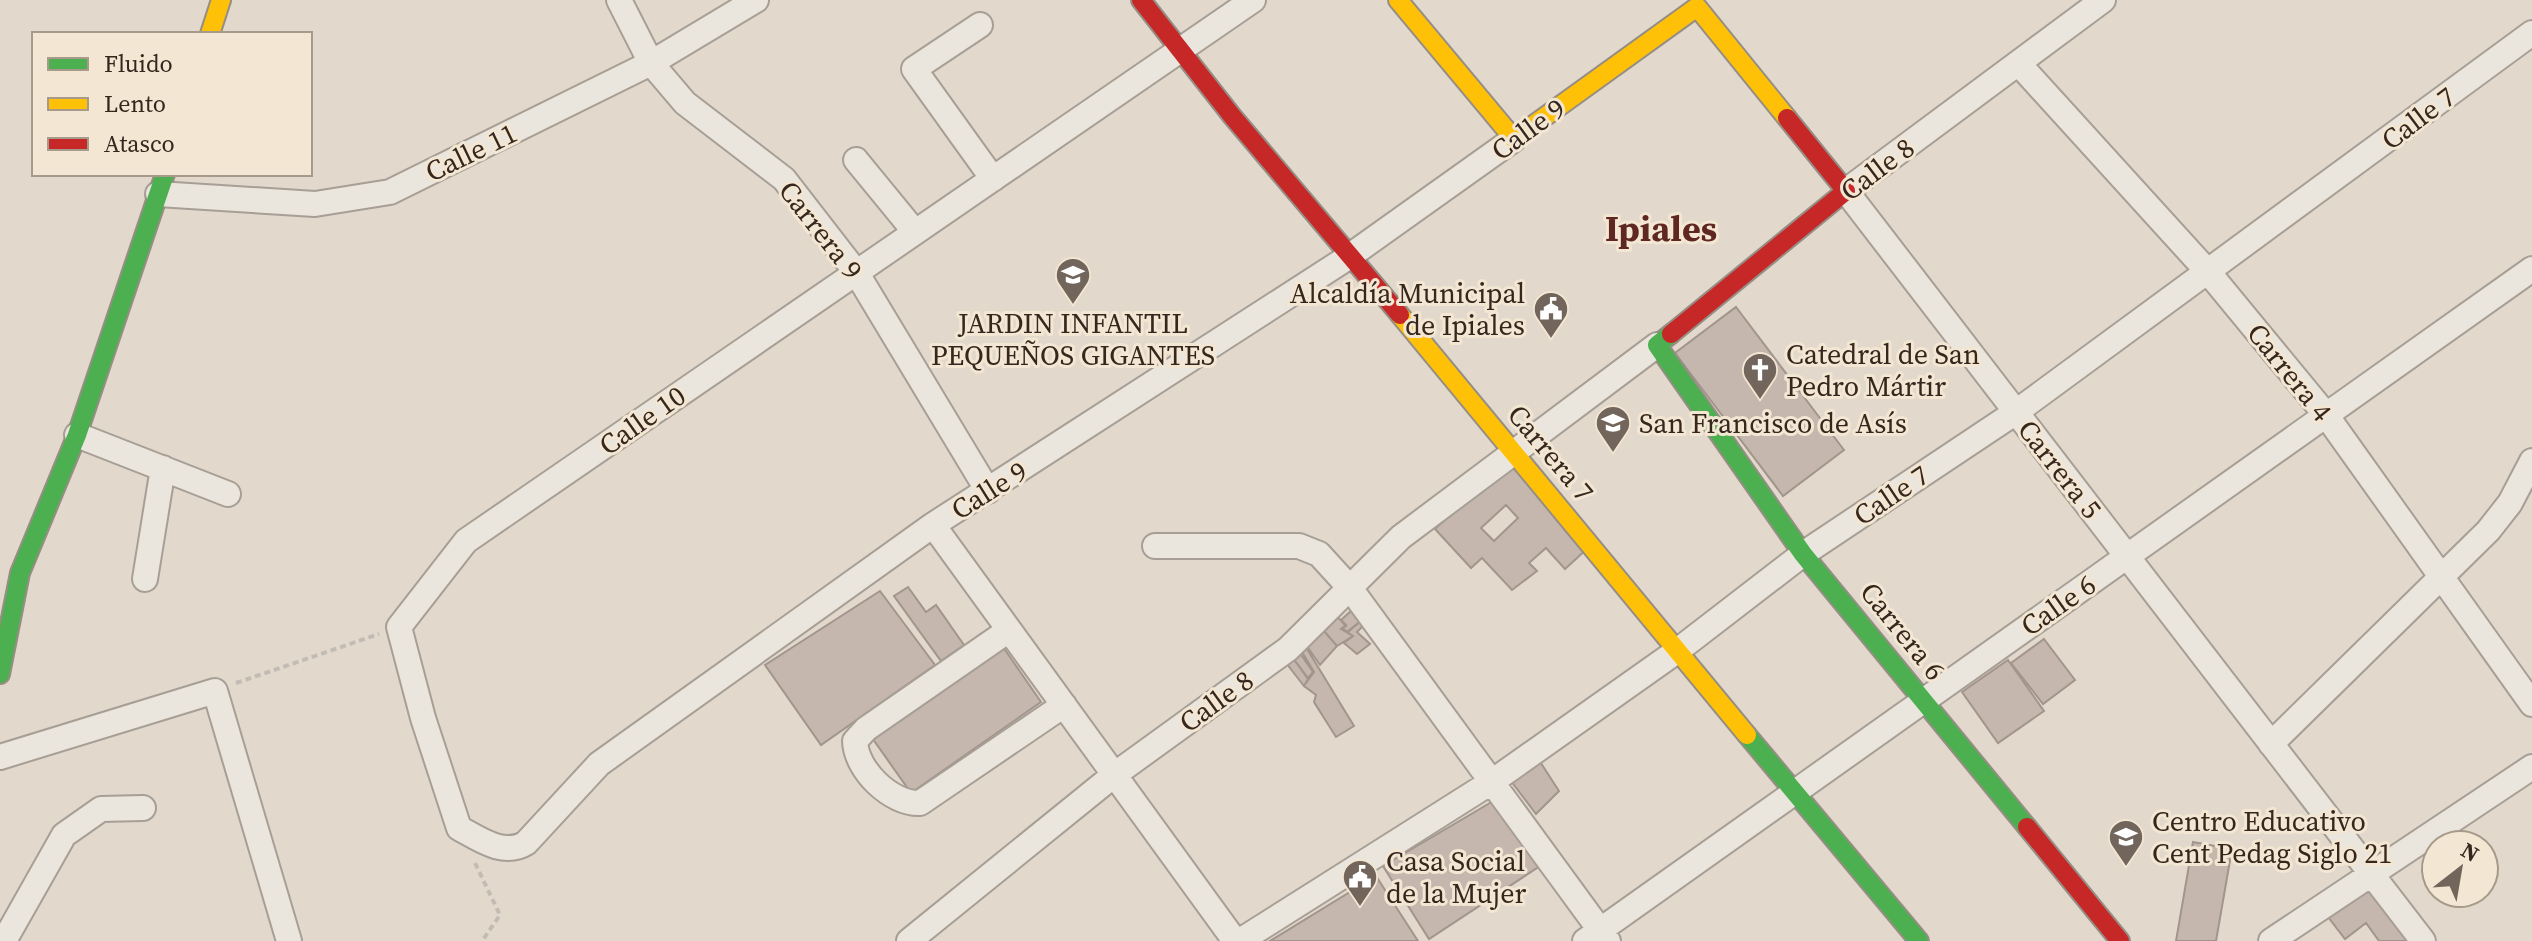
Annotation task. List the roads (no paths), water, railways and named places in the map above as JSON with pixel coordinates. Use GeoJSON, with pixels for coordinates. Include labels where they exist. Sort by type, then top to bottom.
{"type":"FeatureCollection","features":[{"type":"Feature","properties":{"kind":"main road"},"geometry":{"type":"LineString","coordinates":[[211,32],[221,0]]}},
{"type":"Feature","properties":{"kind":"main road","name":"Carrera 7"},"geometry":{"type":"LineString","coordinates":[[1141,0],[1347,258],[1515,451],[1792,794],[1919,941]]}},
{"type":"Feature","properties":{"kind":"main road"},"geometry":{"type":"LineString","coordinates":[[1398,0],[1514,139]]}},
{"type":"Feature","properties":{"kind":"main road","name":"Calle 9"},"geometry":{"type":"LineString","coordinates":[[1514,139],[1698,2]]}},
{"type":"Feature","properties":{"kind":"main road","name":"Carrera 5"},"geometry":{"type":"LineString","coordinates":[[1698,2],[1846,191]]}},
{"type":"Feature","properties":{"kind":"main road"},"geometry":{"type":"LineString","coordinates":[[0,674],[10,572],[77,435],[162,184]]}},
{"type":"Feature","properties":{"kind":"main road","name":"Calle 8"},"geometry":{"type":"LineString","coordinates":[[1657,345],[1846,191]]}},
{"type":"Feature","properties":{"kind":"main road","name":"Carrera 6"},"geometry":{"type":"LineString","coordinates":[[1657,345],[1803,554],[2120,941]]}},
{"type":"Feature","properties":{"kind":"street","name":"Carrera 9"},"geometry":{"type":"LineString","coordinates":[[619,0],[651,63],[685,103],[784,179],[856,272],[988,491]]}},
{"type":"Feature","properties":{"kind":"street","name":"Calle 11"},"geometry":{"type":"LineString","coordinates":[[162,184],[315,204],[390,192],[651,63],[755,0]]}},
{"type":"Feature","properties":{"kind":"street","name":"Calle 10"},"geometry":{"type":"LineString","coordinates":[[459,828],[423,718],[399,627],[466,541],[1253,0]]}},
{"type":"Feature","properties":{"kind":"street","name":"Calle 8"},"geometry":{"type":"LineString","coordinates":[[1846,191],[2103,0]]}},
{"type":"Feature","properties":{"kind":"street"},"geometry":{"type":"LineString","coordinates":[[980,25],[914,69],[993,179]]}},
{"type":"Feature","properties":{"kind":"street","name":"Calle 7"},"geometry":{"type":"LineString","coordinates":[[1237,941],[1493,781],[1677,651],[1803,554],[2016,412],[2532,33]]}},
{"type":"Feature","properties":{"kind":"street","name":"Carrera 4"},"geometry":{"type":"LineString","coordinates":[[2018,63],[2209,273],[2326,415],[2532,704]]}},
{"type":"Feature","properties":{"kind":"street","name":"Calle 9"},"geometry":{"type":"LineString","coordinates":[[459,828],[503,849],[517,849],[599,764],[933,525],[1347,258],[1514,139]]}},
{"type":"Feature","properties":{"kind":"street"},"geometry":{"type":"LineString","coordinates":[[856,160],[915,232]]}},
{"type":"Feature","properties":{"kind":"street","name":"Carrera 5"},"geometry":{"type":"LineString","coordinates":[[1846,191],[2423,941]]}},
{"type":"Feature","properties":{"kind":"street","name":"Calle 6"},"geometry":{"type":"LineString","coordinates":[[1598,937],[1792,794],[2532,269]]}},
{"type":"Feature","properties":{"kind":"street","name":"Calle 8"},"geometry":{"type":"LineString","coordinates":[[909,941],[1114,775],[1288,649],[1343,581],[1657,345]]}},
{"type":"Feature","properties":{"kind":"street"},"geometry":{"type":"LineString","coordinates":[[77,435],[228,494]]}},
{"type":"Feature","properties":{"kind":"street"},"geometry":{"type":"LineString","coordinates":[[2271,744],[2488,531],[2510,503],[2532,461]]}},
{"type":"Feature","properties":{"kind":"street"},"geometry":{"type":"LineString","coordinates":[[145,579],[163,468]]}},
{"type":"Feature","properties":{"kind":"street"},"geometry":{"type":"LineString","coordinates":[[933,525],[1237,941]]}},
{"type":"Feature","properties":{"kind":"street"},"geometry":{"type":"LineString","coordinates":[[1155,546],[1299,546],[1319,554],[1343,581],[1493,781],[1598,937]]}},
{"type":"Feature","properties":{"kind":"street"},"geometry":{"type":"LineString","coordinates":[[1009,630],[866,729],[855,741],[856,753],[891,797],[906,803],[920,803],[1064,705]]}},
{"type":"Feature","properties":{"kind":"street"},"geometry":{"type":"LineString","coordinates":[[0,757],[215,691],[289,941]]}},
{"type":"Feature","properties":{"kind":"street"},"geometry":{"type":"LineString","coordinates":[[2271,941],[2532,767]]}},
{"type":"Feature","properties":{"kind":"street"},"geometry":{"type":"LineString","coordinates":[[4,941],[64,835],[101,809],[143,808]]}},
{"type":"Feature","properties":{"kind":"place","name":"JARDIN INFANTIL PEQUEÑOS GIGANTES"},"geometry":{"type":"Point","coordinates":[1073,306]}},
{"type":"Feature","properties":{"kind":"place","name":"Alcaldía Municipal de Ipiales"},"geometry":{"type":"Point","coordinates":[1551,340]}},
{"type":"Feature","properties":{"kind":"place","name":"Catedral de San Pedro Mártir"},"geometry":{"type":"Point","coordinates":[1760,401]}},
{"type":"Feature","properties":{"kind":"place","name":"San Francisco de Asís"},"geometry":{"type":"Point","coordinates":[1613,454]}},
{"type":"Feature","properties":{"kind":"place","name":"Centro Educativo Cent Pedag Siglo 21"},"geometry":{"type":"Point","coordinates":[2126,868]}},
{"type":"Feature","properties":{"kind":"place","name":"Casa Social de la Mujer"},"geometry":{"type":"Point","coordinates":[1360,908]}},
{"type":"Feature","properties":{"kind":"district","name":"Ipiales"},"geometry":{"type":"Point","coordinates":[1661,228]}}]}
